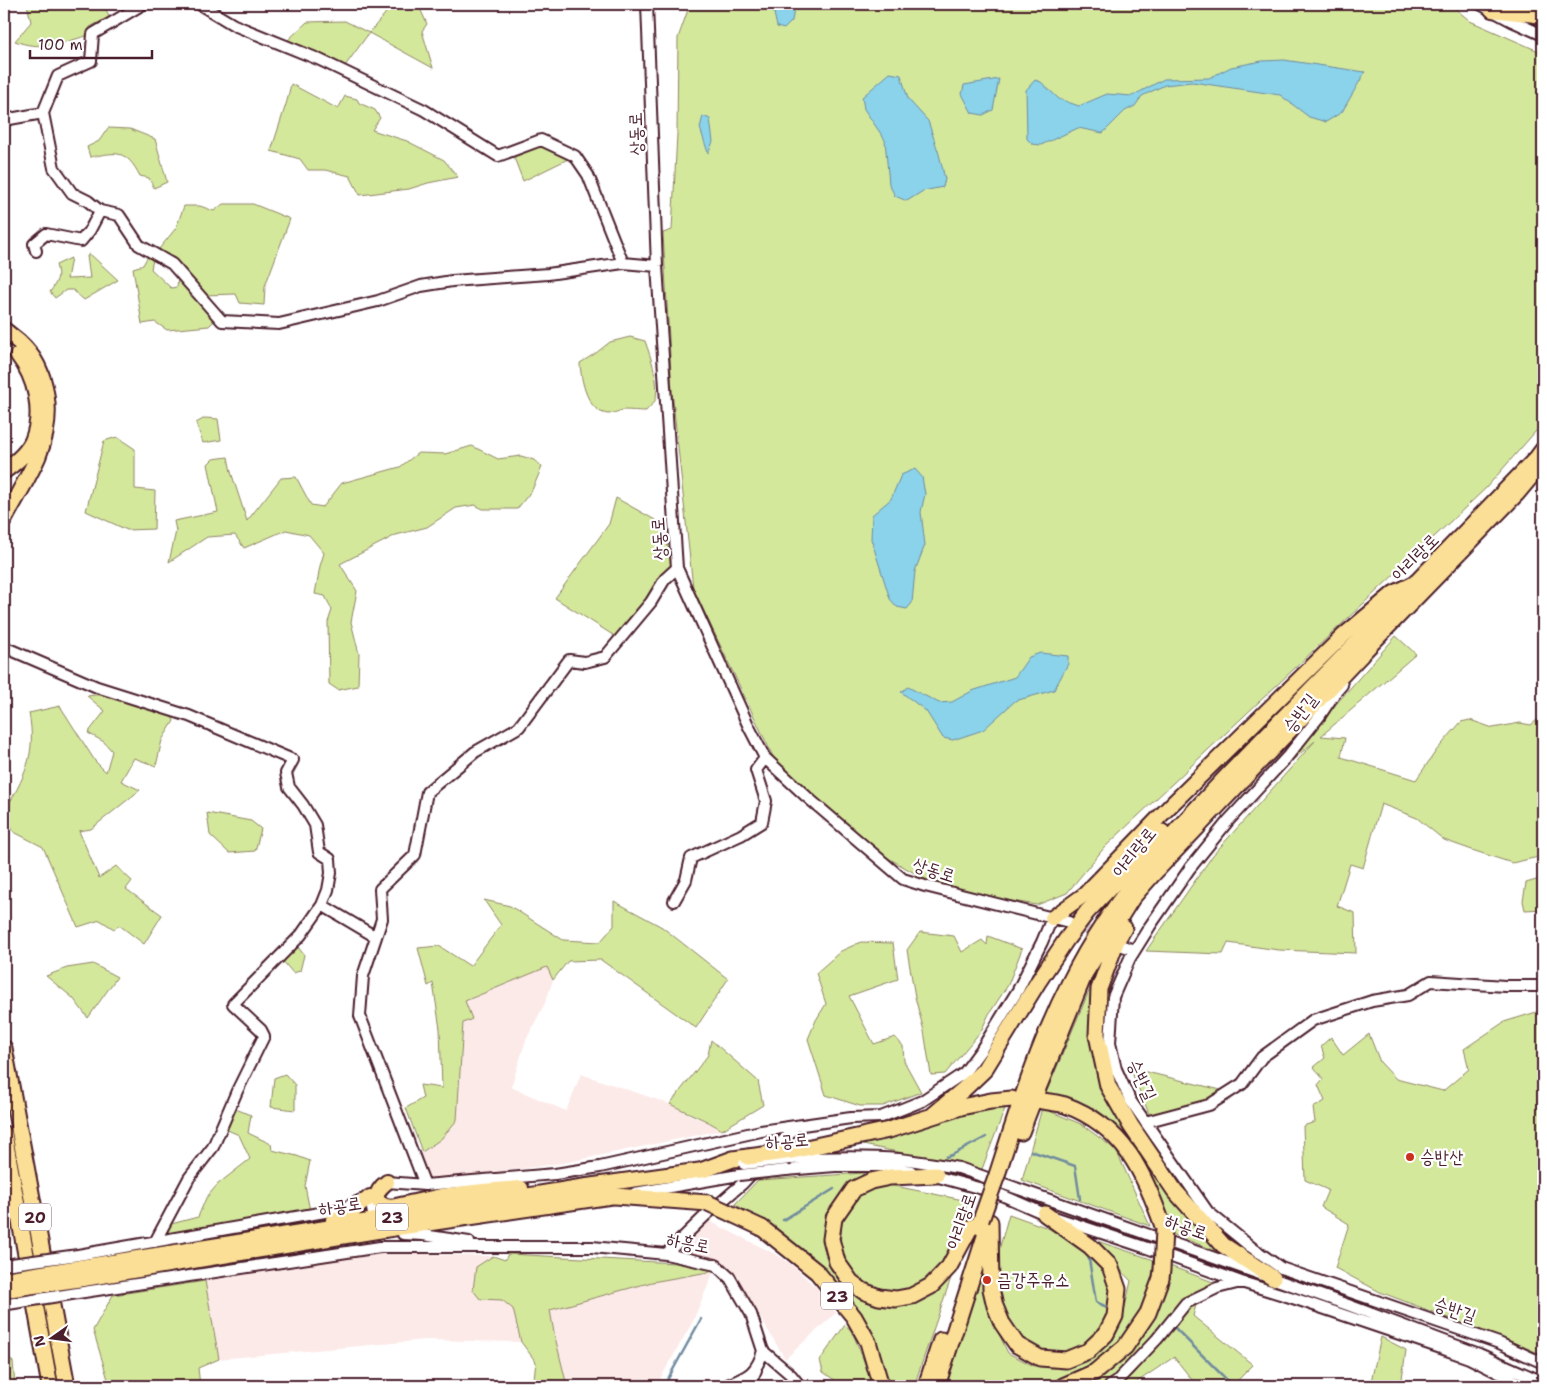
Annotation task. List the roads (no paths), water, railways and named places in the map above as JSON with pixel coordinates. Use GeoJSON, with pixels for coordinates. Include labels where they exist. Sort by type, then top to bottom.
{"type":"FeatureCollection","features":[{"type":"Feature","properties":{"kind":"highway"},"geometry":{"type":"LineString","coordinates":[[4,330],[20,343],[38,368],[47,393],[48,411],[47,426],[39,455],[4,520]]}},
{"type":"Feature","properties":{"kind":"highway"},"geometry":{"type":"LineString","coordinates":[[4,343],[12,349],[28,372],[37,397],[38,413],[33,441],[27,452],[4,470]]}},
{"type":"Feature","properties":{"kind":"highway","name":"아리랑로"},"geometry":{"type":"LineString","coordinates":[[926,1386],[1001,1176],[1024,1092],[1069,983],[1100,929],[1136,877],[1207,796],[1415,583]]}},
{"type":"Feature","properties":{"kind":"highway","name":"아리랑로"},"geometry":{"type":"LineString","coordinates":[[1001,1176],[1085,974],[1132,898],[1361,655]]}},
{"type":"Feature","properties":{"kind":"highway"},"geometry":{"type":"LineString","coordinates":[[932,1116],[984,1070],[1038,982],[1087,912],[1175,818],[1194,802],[1207,796]]}},
{"type":"Feature","properties":{"kind":"highway"},"geometry":{"type":"LineString","coordinates":[[1146,882],[1140,898],[1117,940],[1099,989],[1096,1035],[1108,1086],[1130,1126],[1175,1191],[1223,1244],[1272,1278]]}},
{"type":"Feature","properties":{"kind":"highway","name":"20"},"geometry":{"type":"LineString","coordinates":[[4,1048],[67,1386]]}},
{"type":"Feature","properties":{"kind":"highway","name":"23"},"geometry":{"type":"LineString","coordinates":[[703,1170],[733,1159],[746,1160],[792,1155],[889,1130],[961,1107],[991,1101],[1012,1100]]}},
{"type":"Feature","properties":{"kind":"highway"},"geometry":{"type":"LineString","coordinates":[[1042,1101],[1064,1105],[1095,1120],[1120,1141],[1151,1191],[1164,1229],[1161,1278],[1148,1313],[1125,1347],[1095,1372],[1063,1386]]}},
{"type":"Feature","properties":{"kind":"highway","name":"20"},"geometry":{"type":"LineString","coordinates":[[4,1134],[50,1386]]}},
{"type":"Feature","properties":{"kind":"highway"},"geometry":{"type":"LineString","coordinates":[[936,1176],[890,1177],[871,1181],[854,1189],[834,1218],[831,1239],[837,1262],[850,1282],[863,1291],[879,1297],[896,1299],[912,1296],[931,1286],[949,1266],[970,1228],[986,1220],[991,1289],[1002,1323],[1017,1345],[1040,1358],[1066,1360],[1088,1351],[1106,1334],[1115,1316],[1118,1289],[1110,1266],[1090,1246],[1045,1214]]}},
{"type":"Feature","properties":{"kind":"highway","name":"23"},"geometry":{"type":"LineString","coordinates":[[613,1189],[708,1203],[762,1228],[817,1272],[854,1317],[868,1342],[881,1386]]}},
{"type":"Feature","properties":{"kind":"highway","name":"아리랑로"},"geometry":{"type":"LineString","coordinates":[[937,1386],[986,1220]]}},
{"type":"Feature","properties":{"kind":"main road"},"geometry":{"type":"LineString","coordinates":[[1486,7],[1543,16]]}},
{"type":"Feature","properties":{"kind":"main road","name":"아리랑로"},"geometry":{"type":"LineString","coordinates":[[1415,583],[1543,449]]}},
{"type":"Feature","properties":{"kind":"main road","name":"아리랑로"},"geometry":{"type":"LineString","coordinates":[[1361,655],[1517,494],[1543,463]]}},
{"type":"Feature","properties":{"kind":"main road"},"geometry":{"type":"LineString","coordinates":[[1052,918],[1084,895],[1170,806],[1344,635],[1394,593],[1415,583]]}},
{"type":"Feature","properties":{"kind":"main road","name":"하공로"},"geometry":{"type":"LineString","coordinates":[[5,1291],[82,1273],[265,1237],[375,1226],[402,1228],[613,1189],[703,1170]]}},
{"type":"Feature","properties":{"kind":"main road"},"geometry":{"type":"LineString","coordinates":[[387,1182],[380,1188],[377,1194],[378,1201],[383,1206],[391,1207],[441,1196],[483,1191],[613,1189]]}},
{"type":"Feature","properties":{"kind":"main road","name":"하공로"},"geometry":{"type":"LineString","coordinates":[[82,1273],[613,1189]]}},
{"type":"Feature","properties":{"kind":"main road"},"geometry":{"type":"LineString","coordinates":[[265,1237],[347,1216],[370,1197]]}},
{"type":"Feature","properties":{"kind":"street"},"geometry":{"type":"LineString","coordinates":[[142,4],[93,34],[91,61],[58,76],[42,113],[54,168],[72,193],[88,201],[100,212],[119,215],[139,245],[172,264],[222,321],[279,324],[378,301],[421,286],[452,281],[548,274],[623,263],[657,266]]}},
{"type":"Feature","properties":{"kind":"street"},"geometry":{"type":"LineString","coordinates":[[199,4],[234,25],[318,59],[424,110],[498,156],[541,140],[575,156],[588,175],[623,263]]}},
{"type":"Feature","properties":{"kind":"street","name":"상동로"},"geometry":{"type":"LineString","coordinates":[[647,4],[657,266],[677,568],[749,727],[765,758],[806,797],[903,879],[1069,922]]}},
{"type":"Feature","properties":{"kind":"street"},"geometry":{"type":"LineString","coordinates":[[1486,7],[1543,35]]}},
{"type":"Feature","properties":{"kind":"street"},"geometry":{"type":"LineString","coordinates":[[4,120],[42,113]]}},
{"type":"Feature","properties":{"kind":"street"},"geometry":{"type":"LineString","coordinates":[[36,251],[34,244],[46,234],[81,241],[100,212]]}},
{"type":"Feature","properties":{"kind":"street"},"geometry":{"type":"LineString","coordinates":[[425,1185],[360,1016],[363,976],[382,919],[380,889],[414,854],[428,792],[475,752],[519,727],[569,660],[585,662],[605,657],[651,602],[665,579],[677,568]]}},
{"type":"Feature","properties":{"kind":"street"},"geometry":{"type":"LineString","coordinates":[[4,647],[97,687],[189,716],[293,760],[286,773],[289,787],[303,805],[314,825],[319,852],[330,859],[330,881],[322,905],[301,935],[233,1004],[261,1030],[264,1036],[237,1091],[213,1147],[189,1178],[155,1242]]}},
{"type":"Feature","properties":{"kind":"street","name":"승반길"},"geometry":{"type":"LineString","coordinates":[[1361,655],[1364,662],[1335,693],[1320,717],[1288,757],[1228,821],[1190,868],[1134,950],[1113,997],[1110,1043],[1116,1069],[1130,1100],[1208,1212],[1224,1223],[1251,1247],[1281,1268],[1498,1343],[1543,1363]]}},
{"type":"Feature","properties":{"kind":"street"},"geometry":{"type":"LineString","coordinates":[[674,901],[686,880],[691,858],[741,835],[762,822],[766,801],[756,770],[765,758]]}},
{"type":"Feature","properties":{"kind":"street"},"geometry":{"type":"LineString","coordinates":[[322,905],[376,937]]}},
{"type":"Feature","properties":{"kind":"street"},"geometry":{"type":"LineString","coordinates":[[82,1273],[155,1242],[342,1209],[370,1197],[376,1187],[387,1182],[425,1185],[564,1172],[637,1159],[761,1131],[851,1118],[881,1117],[922,1101],[964,1073],[981,1050],[1018,990],[1052,918]]}},
{"type":"Feature","properties":{"kind":"street"},"geometry":{"type":"LineString","coordinates":[[1123,946],[1134,950]]}},
{"type":"Feature","properties":{"kind":"street"},"geometry":{"type":"LineString","coordinates":[[1145,1122],[1209,1105],[1242,1084],[1262,1057],[1313,1020],[1372,1001],[1408,995],[1431,981],[1505,986],[1543,986]]}},
{"type":"Feature","properties":{"kind":"street"},"geometry":{"type":"LineString","coordinates":[[666,1254],[706,1215],[742,1184],[797,1126]]}},
{"type":"Feature","properties":{"kind":"street","name":"하공로"},"geometry":{"type":"LineString","coordinates":[[792,1155],[901,1159],[959,1168],[1272,1278],[1479,1354],[1543,1382]]}},
{"type":"Feature","properties":{"kind":"street","name":"하공로"},"geometry":{"type":"LineString","coordinates":[[613,1189],[834,1166],[883,1166],[936,1176],[997,1193],[1045,1214],[1469,1358],[1525,1386]]}},
{"type":"Feature","properties":{"kind":"street"},"geometry":{"type":"LineString","coordinates":[[370,1197],[375,1226]]}},
{"type":"Feature","properties":{"kind":"street"},"geometry":{"type":"LineString","coordinates":[[402,1228],[403,1234],[502,1246]]}},
{"type":"Feature","properties":{"kind":"street"},"geometry":{"type":"LineString","coordinates":[[4,1265],[82,1273],[380,1247],[502,1246]]}},
{"type":"Feature","properties":{"kind":"street","name":"하흥로"},"geometry":{"type":"LineString","coordinates":[[502,1246],[592,1247],[666,1254],[716,1265],[730,1278],[751,1314],[763,1352]]}},
{"type":"Feature","properties":{"kind":"street"},"geometry":{"type":"LineString","coordinates":[[1110,1386],[1157,1339],[1186,1303],[1217,1288],[1241,1282]]}},
{"type":"Feature","properties":{"kind":"street"},"geometry":{"type":"LineString","coordinates":[[749,1386],[763,1352],[791,1375],[800,1386]]}},
{"type":"Feature","properties":{"kind":"street"},"geometry":{"type":"LineString","coordinates":[[725,1386],[746,1376],[759,1365]]}},
{"type":"Feature","properties":{"kind":"water"},"geometry":{"type":"Polygon","coordinates":[[[775,4],[795,4],[792,21],[784,29],[777,27],[774,13],[775,4]]]}},
{"type":"Feature","properties":{"kind":"water"},"geometry":{"type":"Polygon","coordinates":[[[1284,60],[1365,72],[1342,112],[1326,122],[1309,117],[1280,95],[1192,82],[1165,85],[1142,96],[1135,106],[1125,111],[1103,133],[1078,128],[1041,145],[1032,144],[1027,139],[1026,90],[1035,80],[1041,82],[1059,99],[1079,106],[1107,94],[1132,96],[1164,79],[1209,78],[1231,67],[1262,61],[1284,60]]]}},
{"type":"Feature","properties":{"kind":"water"},"geometry":{"type":"Polygon","coordinates":[[[890,73],[901,75],[908,99],[928,121],[945,179],[943,187],[923,191],[907,201],[895,196],[889,184],[885,140],[864,109],[862,97],[890,73]]]}},
{"type":"Feature","properties":{"kind":"water"},"geometry":{"type":"Polygon","coordinates":[[[999,79],[993,110],[983,115],[972,113],[962,94],[964,85],[999,79]]]}},
{"type":"Feature","properties":{"kind":"water"},"geometry":{"type":"Polygon","coordinates":[[[703,116],[710,119],[713,142],[708,153],[700,128],[703,116]]]}},
{"type":"Feature","properties":{"kind":"water"},"geometry":{"type":"Polygon","coordinates":[[[915,469],[922,477],[925,494],[921,512],[925,545],[915,571],[912,603],[907,609],[897,607],[890,599],[871,539],[872,515],[891,499],[901,475],[915,469]]]}},
{"type":"Feature","properties":{"kind":"water"},"geometry":{"type":"Polygon","coordinates":[[[1040,653],[1068,656],[1068,664],[1054,690],[1015,701],[983,730],[953,740],[943,738],[926,711],[901,692],[908,687],[939,703],[952,702],[972,691],[1015,677],[1029,657],[1040,653]]]}},
{"type":"Feature","properties":{"kind":"waterway"},"geometry":{"type":"LineString","coordinates":[[946,1157],[986,1137]]}},
{"type":"Feature","properties":{"kind":"waterway"},"geometry":{"type":"LineString","coordinates":[[1031,1151],[1075,1166],[1080,1199]]}},
{"type":"Feature","properties":{"kind":"waterway"},"geometry":{"type":"LineString","coordinates":[[783,1220],[834,1189]]}},
{"type":"Feature","properties":{"kind":"waterway"},"geometry":{"type":"LineString","coordinates":[[1088,1253],[1096,1302],[1109,1308]]}},
{"type":"Feature","properties":{"kind":"waterway"},"geometry":{"type":"LineString","coordinates":[[664,1386],[701,1319]]}},
{"type":"Feature","properties":{"kind":"waterway"},"geometry":{"type":"LineString","coordinates":[[1173,1327],[1233,1386]]}},
{"type":"Feature","properties":{"kind":"tunnel"},"geometry":{"type":"LineString","coordinates":[[1071,923],[1101,936]]}},
{"type":"Feature","properties":{"kind":"place","name":"승반산"},"geometry":{"type":"Point","coordinates":[1410,1157]}},
{"type":"Feature","properties":{"kind":"place","name":"금강주유소"},"geometry":{"type":"Point","coordinates":[987,1280]}}]}
